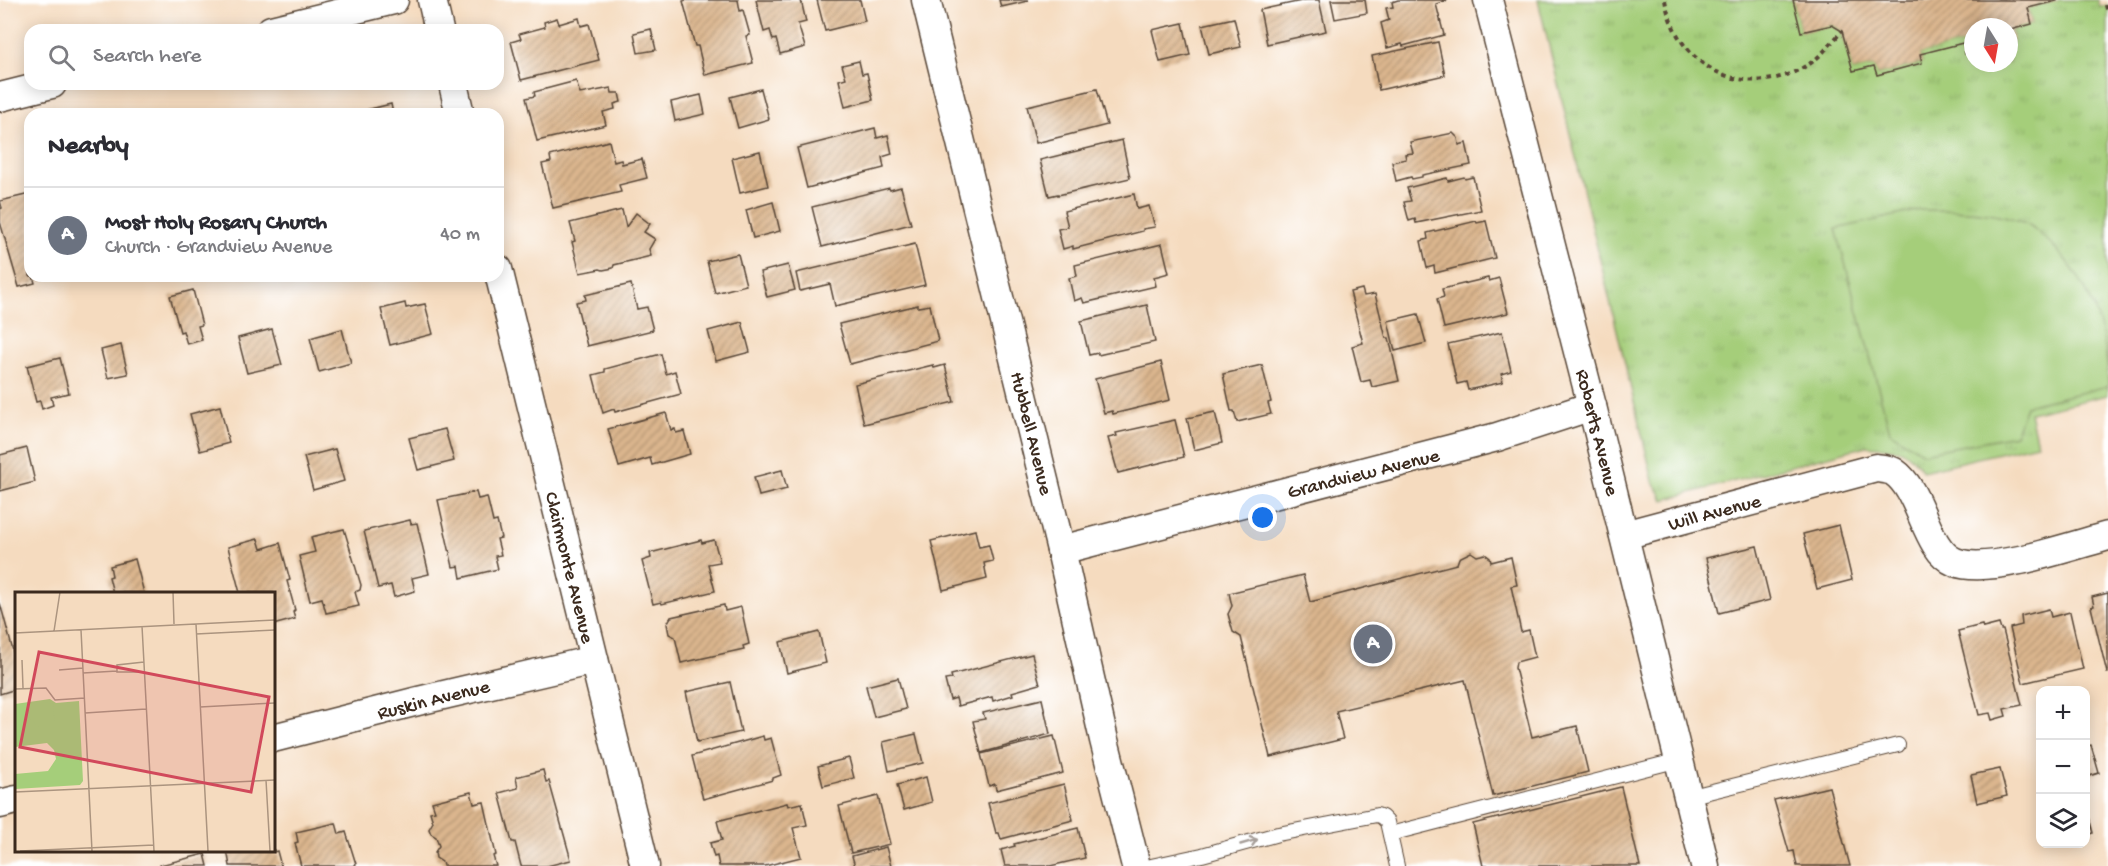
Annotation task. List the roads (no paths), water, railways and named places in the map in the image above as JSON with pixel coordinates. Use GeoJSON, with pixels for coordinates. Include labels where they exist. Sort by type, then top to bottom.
{"type":"FeatureCollection","features":[{"type":"Feature","properties":{"kind":"street"},"geometry":{"type":"LineString","coordinates":[[296,24],[394,0]]}},
{"type":"Feature","properties":{"kind":"street"},"geometry":{"type":"LineString","coordinates":[[432,0],[438,24]]}},
{"type":"Feature","properties":{"kind":"street","name":"Hubbell Avenue"},"geometry":{"type":"LineString","coordinates":[[926,0],[1136,866]]}},
{"type":"Feature","properties":{"kind":"street","name":"Roberts Avenue"},"geometry":{"type":"LineString","coordinates":[[1488,0],[1593,406],[1705,866]]}},
{"type":"Feature","properties":{"kind":"street"},"geometry":{"type":"LineString","coordinates":[[0,97],[28,90]]}},
{"type":"Feature","properties":{"kind":"street"},"geometry":{"type":"LineString","coordinates":[[454,90],[459,108]]}},
{"type":"Feature","properties":{"kind":"street","name":"Clairmonte Avenue"},"geometry":{"type":"LineString","coordinates":[[501,282],[645,866]]}},
{"type":"Feature","properties":{"kind":"street","name":"Grandview Avenue"},"geometry":{"type":"LineString","coordinates":[[1061,550],[1497,437],[1593,406]]}},
{"type":"Feature","properties":{"kind":"street","name":"Will Avenue"},"geometry":{"type":"LineString","coordinates":[[1624,535],[1876,468],[1894,471],[1911,492],[1935,545],[1954,562],[1980,566],[2007,562],[2108,536]]}},
{"type":"Feature","properties":{"kind":"street","name":"Ruskin Avenue"},"geometry":{"type":"LineString","coordinates":[[274,738],[594,660]]}},
{"type":"Feature","properties":{"kind":"street"},"geometry":{"type":"LineString","coordinates":[[0,804],[15,800]]}},
{"type":"Feature","properties":{"kind":"lane"},"geometry":{"type":"LineString","coordinates":[[1688,797],[1898,745]]}},
{"type":"Feature","properties":{"kind":"lane"},"geometry":{"type":"LineString","coordinates":[[1389,834],[1679,760]]}},
{"type":"Feature","properties":{"kind":"lane"},"geometry":{"type":"LineString","coordinates":[[1151,866],[1278,834],[1377,815],[1387,822],[1397,866]]}},
{"type":"Feature","properties":{"kind":"place","name":"Most Holy Rosary Church"},"geometry":{"type":"Point","coordinates":[1373,644]}}]}
